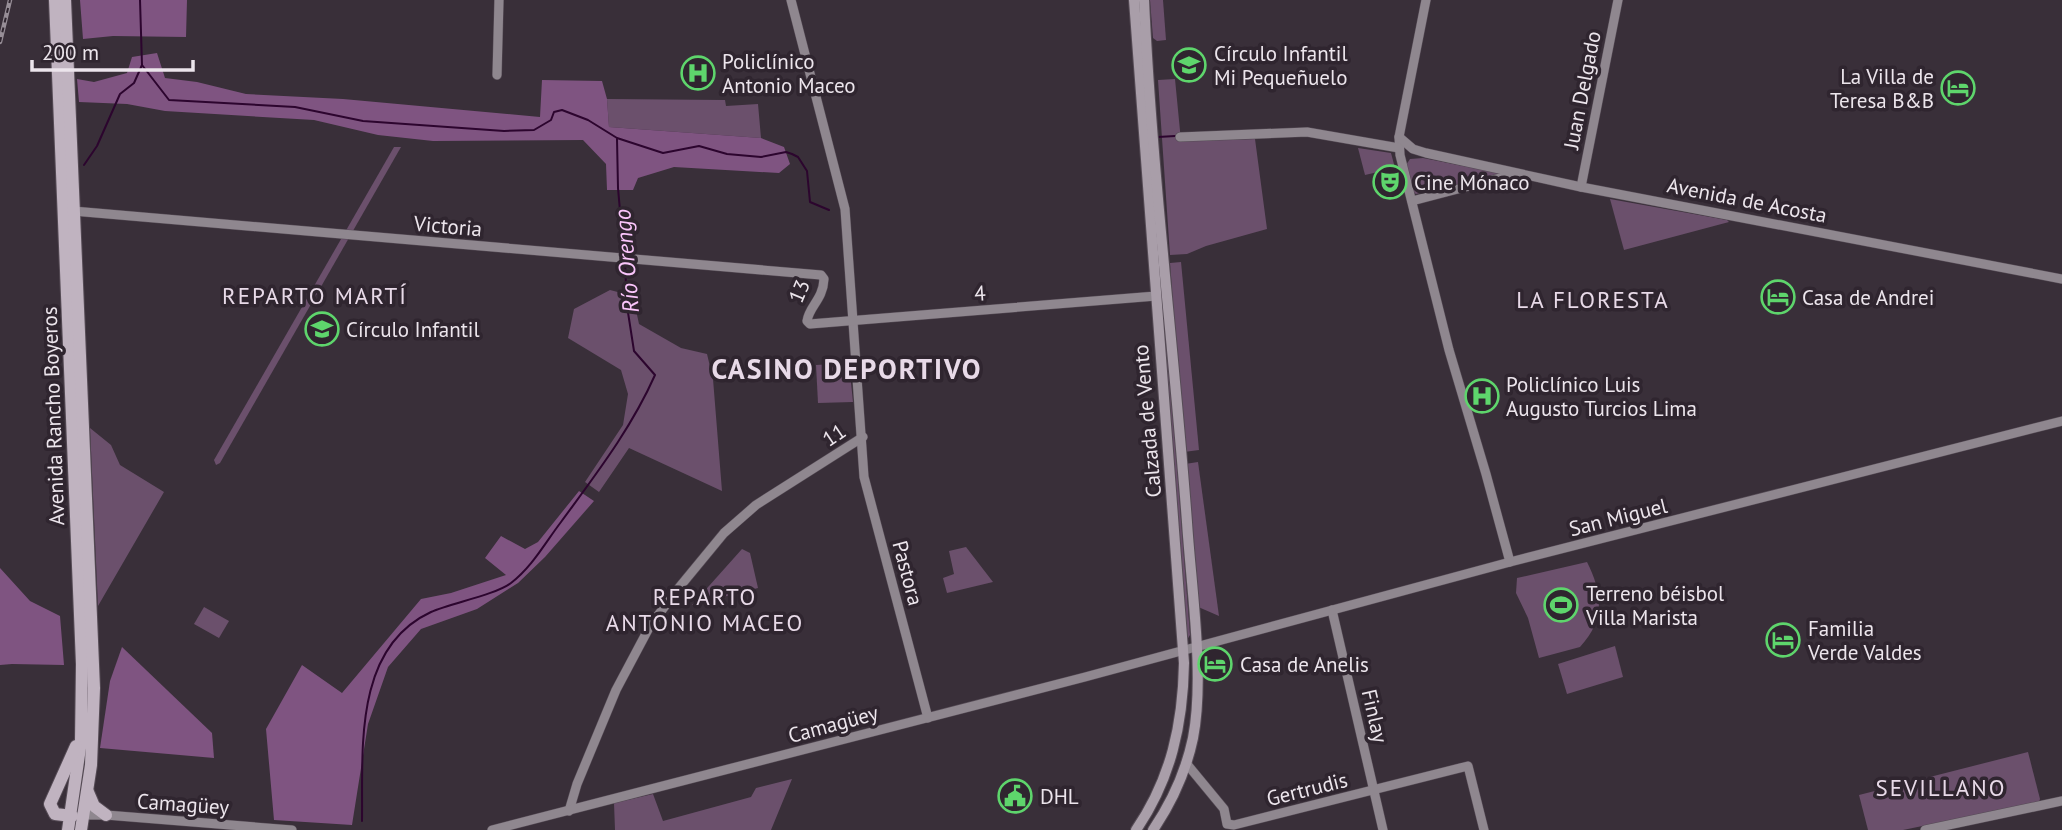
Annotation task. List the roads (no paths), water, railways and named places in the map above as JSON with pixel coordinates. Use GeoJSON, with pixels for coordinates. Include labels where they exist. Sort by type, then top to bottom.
{"type":"FeatureCollection","features":[{"type":"Feature","properties":{"kind":"highway","name":"Avenida Rancho Boyeros"},"geometry":{"type":"LineString","coordinates":[[55,0],[80,594],[83,711],[78,816],[81,830]]}},
{"type":"Feature","properties":{"kind":"highway","name":"Avenida Rancho Boyeros"},"geometry":{"type":"LineString","coordinates":[[65,0],[93,662],[93,739],[89,784],[78,816],[68,830]]}},
{"type":"Feature","properties":{"kind":"highway"},"geometry":{"type":"LineString","coordinates":[[78,816],[55,814],[50,804],[51,796],[72,758],[83,711]]}},
{"type":"Feature","properties":{"kind":"highway"},"geometry":{"type":"LineString","coordinates":[[89,784],[88,795],[92,804],[106,815]]}},
{"type":"Feature","properties":{"kind":"main road","name":"Calzada de Vento"},"geometry":{"type":"LineString","coordinates":[[1134,0],[1183,650],[1181,716],[1172,758],[1157,796],[1136,830]]}},
{"type":"Feature","properties":{"kind":"main road","name":"Calzada de Vento"},"geometry":{"type":"LineString","coordinates":[[1144,0],[1196,647],[1195,717],[1186,763],[1172,800],[1153,830]]}},
{"type":"Feature","properties":{"kind":"main road"},"geometry":{"type":"LineString","coordinates":[[1181,716],[1195,717]]}},
{"type":"Feature","properties":{"kind":"main road"},"geometry":{"type":"LineString","coordinates":[[1172,758],[1186,763]]}},
{"type":"Feature","properties":{"kind":"street"},"geometry":{"type":"LineString","coordinates":[[497,75],[499,0]]}},
{"type":"Feature","properties":{"kind":"street","name":"11"},"geometry":{"type":"LineString","coordinates":[[569,811],[581,771],[616,690],[650,626],[677,590],[724,533],[756,505],[863,437],[845,209],[791,0]]}},
{"type":"Feature","properties":{"kind":"street"},"geometry":{"type":"LineString","coordinates":[[1426,0],[1399,148],[1449,350],[1510,562]]}},
{"type":"Feature","properties":{"kind":"street","name":"Juan Delgado"},"geometry":{"type":"LineString","coordinates":[[1581,187],[1618,0]]}},
{"type":"Feature","properties":{"kind":"street"},"geometry":{"type":"LineString","coordinates":[[1180,137],[1307,132],[1399,148]]}},
{"type":"Feature","properties":{"kind":"street","name":"Avenida de Acosta"},"geometry":{"type":"LineString","coordinates":[[1399,137],[1413,149],[1426,153],[1581,187],[2062,278]]}},
{"type":"Feature","properties":{"kind":"street","name":"Avenida de Acosta"},"geometry":{"type":"LineString","coordinates":[[1401,161],[1408,156],[1426,153]]}},
{"type":"Feature","properties":{"kind":"street"},"geometry":{"type":"LineString","coordinates":[[1412,201],[1519,173]]}},
{"type":"Feature","properties":{"kind":"street","name":"Victoria"},"geometry":{"type":"LineString","coordinates":[[73,211],[821,275]]}},
{"type":"Feature","properties":{"kind":"street","name":"13"},"geometry":{"type":"LineString","coordinates":[[807,321],[808,313],[822,294],[824,279],[821,275]]}},
{"type":"Feature","properties":{"kind":"street","name":"4"},"geometry":{"type":"LineString","coordinates":[[807,321],[817,324],[1156,296]]}},
{"type":"Feature","properties":{"kind":"street","name":"San Miguel"},"geometry":{"type":"LineString","coordinates":[[1183,650],[1510,562],[2062,421]]}},
{"type":"Feature","properties":{"kind":"street","name":"Pastora"},"geometry":{"type":"LineString","coordinates":[[863,437],[864,477],[928,718]]}},
{"type":"Feature","properties":{"kind":"street","name":"Finlay"},"geometry":{"type":"LineString","coordinates":[[1332,610],[1383,830]]}},
{"type":"Feature","properties":{"kind":"street","name":"Camagüey"},"geometry":{"type":"LineString","coordinates":[[492,830],[1183,650]]}},
{"type":"Feature","properties":{"kind":"street","name":"Gertrudis"},"geometry":{"type":"LineString","coordinates":[[1186,763],[1224,808],[1227,824],[1234,825],[1468,766],[1484,830]]}},
{"type":"Feature","properties":{"kind":"street"},"geometry":{"type":"LineString","coordinates":[[1925,830],[2062,801]]}},
{"type":"Feature","properties":{"kind":"street","name":"Camagüey"},"geometry":{"type":"LineString","coordinates":[[78,816],[106,815],[292,830]]}},
{"type":"Feature","properties":{"kind":"waterway","name":"Río Orengo"},"geometry":{"type":"LineString","coordinates":[[140,0],[142,65],[169,100],[295,107],[363,121],[504,131],[534,130],[551,120],[554,112],[562,110],[588,120],[617,138],[663,153],[699,146],[727,154],[761,157],[786,152],[792,154],[798,157],[807,171],[810,202],[829,210]]}},
{"type":"Feature","properties":{"kind":"waterway"},"geometry":{"type":"LineString","coordinates":[[84,165],[97,146],[120,94],[134,83],[142,65]]}},
{"type":"Feature","properties":{"kind":"waterway"},"geometry":{"type":"LineString","coordinates":[[1158,137],[1175,136]]}},
{"type":"Feature","properties":{"kind":"waterway","name":"Río Orengo"},"geometry":{"type":"LineString","coordinates":[[617,139],[624,256]]}},
{"type":"Feature","properties":{"kind":"waterway","name":"Río Orengo"},"geometry":{"type":"LineString","coordinates":[[362,821],[362,763],[368,703],[375,675],[387,650],[406,628],[431,612],[504,587],[525,570],[612,451],[646,395],[655,375],[634,351],[627,306],[625,262]]}},
{"type":"Feature","properties":{"kind":"railway"},"geometry":{"type":"LineString","coordinates":[[0,42],[10,0]]}},
{"type":"Feature","properties":{"kind":"place","name":"Círculo Infantil Mi Pequeñuelo"},"geometry":{"type":"Point","coordinates":[1189,65]}},
{"type":"Feature","properties":{"kind":"place","name":"Policlínico Antonio Maceo"},"geometry":{"type":"Point","coordinates":[698,73]}},
{"type":"Feature","properties":{"kind":"place","name":"La Villa de Teresa B&B"},"geometry":{"type":"Point","coordinates":[1958,88]}},
{"type":"Feature","properties":{"kind":"place","name":"Cine Mónaco"},"geometry":{"type":"Point","coordinates":[1390,182]}},
{"type":"Feature","properties":{"kind":"place","name":"Casa de Andrei"},"geometry":{"type":"Point","coordinates":[1778,297]}},
{"type":"Feature","properties":{"kind":"place","name":"Círculo Infantil"},"geometry":{"type":"Point","coordinates":[322,329]}},
{"type":"Feature","properties":{"kind":"place","name":"Policlínico Luis Augusto Turcios Lima"},"geometry":{"type":"Point","coordinates":[1482,396]}},
{"type":"Feature","properties":{"kind":"place","name":"Terreno béisbol Villa Marista"},"geometry":{"type":"Point","coordinates":[1561,605]}},
{"type":"Feature","properties":{"kind":"place","name":"Familia Verde Valdes"},"geometry":{"type":"Point","coordinates":[1783,640]}},
{"type":"Feature","properties":{"kind":"place","name":"Casa de Anelis"},"geometry":{"type":"Point","coordinates":[1215,664]}},
{"type":"Feature","properties":{"kind":"place","name":"DHL"},"geometry":{"type":"Point","coordinates":[1015,796]}},
{"type":"Feature","properties":{"kind":"district","name":"REPARTO MARTÍ"},"geometry":{"type":"Point","coordinates":[315,295]}},
{"type":"Feature","properties":{"kind":"district","name":"LA FLORESTA"},"geometry":{"type":"Point","coordinates":[1593,299]}},
{"type":"Feature","properties":{"kind":"district","name":"CASINO DEPORTIVO"},"geometry":{"type":"Point","coordinates":[847,368]}},
{"type":"Feature","properties":{"kind":"district","name":"REPARTO ANTONIO MACEO"},"geometry":{"type":"Point","coordinates":[705,609]}},
{"type":"Feature","properties":{"kind":"district","name":"SEVILLANO"},"geometry":{"type":"Point","coordinates":[1941,787]}}]}
